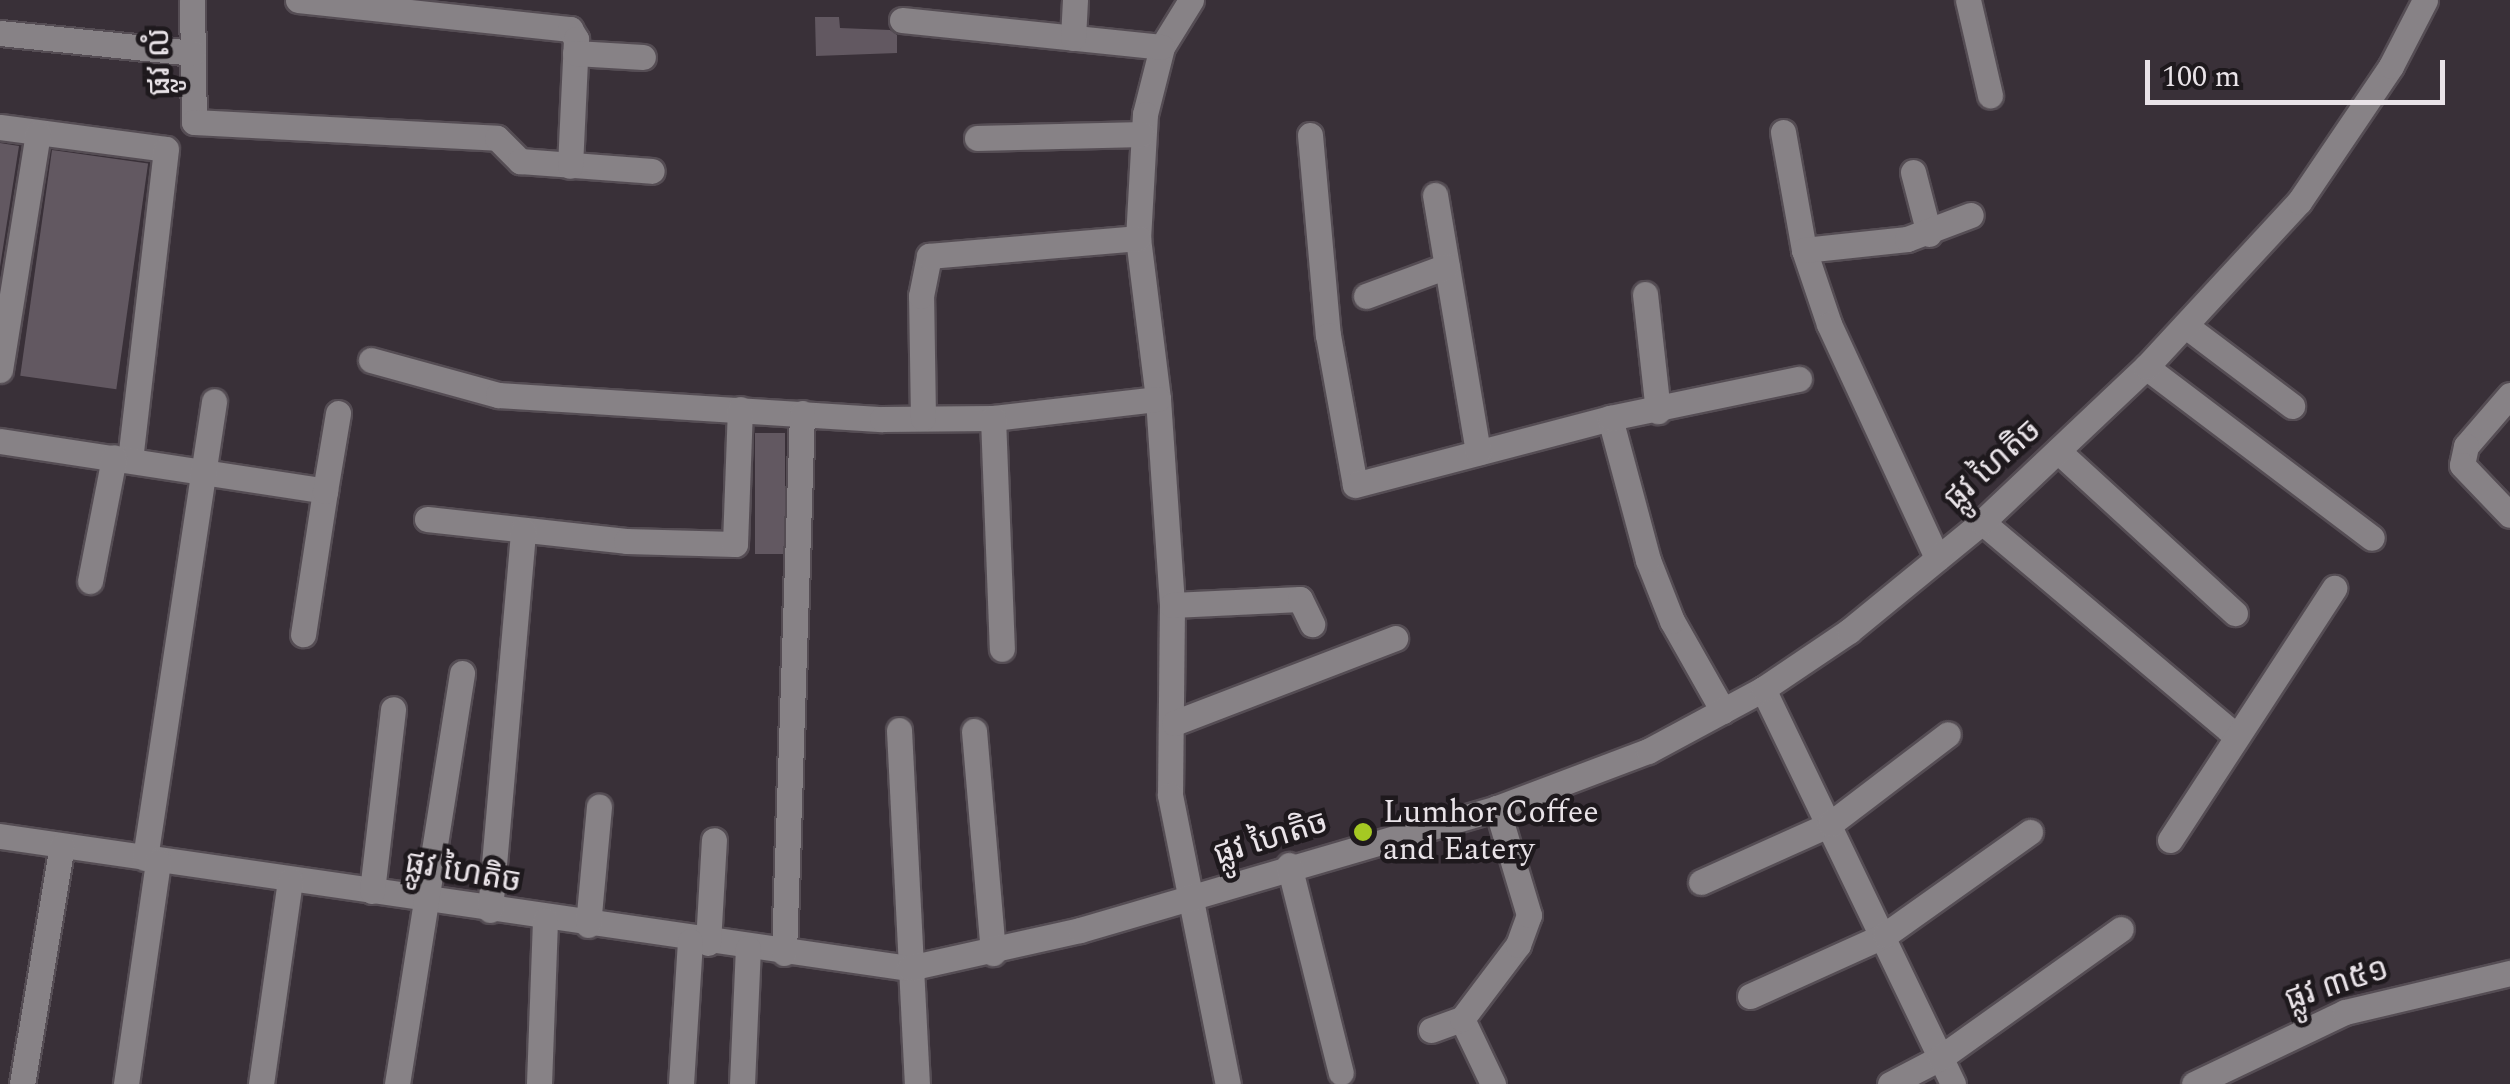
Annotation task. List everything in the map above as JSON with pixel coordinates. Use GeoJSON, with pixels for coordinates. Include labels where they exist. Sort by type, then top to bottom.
{"type":"FeatureCollection","features":[{"type":"Feature","properties":{"kind":"street","name":"ផ្លូវ លំ"},"geometry":{"type":"LineString","coordinates":[[192,0],[194,122],[498,138],[520,161],[570,166]]}},
{"type":"Feature","properties":{"kind":"street"},"geometry":{"type":"LineString","coordinates":[[298,0],[570,28],[575,53],[570,166],[652,171]]}},
{"type":"Feature","properties":{"kind":"street"},"geometry":{"type":"LineString","coordinates":[[1074,38],[1075,0]]}},
{"type":"Feature","properties":{"kind":"street"},"geometry":{"type":"LineString","coordinates":[[1190,0],[1162,47],[1142,134],[1138,238],[1158,399],[1172,605],[1174,723],[1170,795],[1186,898],[1228,1084]]}},
{"type":"Feature","properties":{"kind":"street"},"geometry":{"type":"LineString","coordinates":[[1968,0],[1990,95]]}},
{"type":"Feature","properties":{"kind":"street","name":"ផ្លូវ ហៃតិច"},"geometry":{"type":"LineString","coordinates":[[0,836],[425,898],[545,920],[909,968],[993,953],[1497,808],[1648,751],[1763,689],[1849,631],[1982,522],[2146,367],[2299,202],[2391,66],[2425,0]]}},
{"type":"Feature","properties":{"kind":"street"},"geometry":{"type":"LineString","coordinates":[[902,20],[1162,47]]}},
{"type":"Feature","properties":{"kind":"street"},"geometry":{"type":"LineString","coordinates":[[0,33],[193,54]]}},
{"type":"Feature","properties":{"kind":"street"},"geometry":{"type":"LineString","coordinates":[[575,53],[643,57]]}},
{"type":"Feature","properties":{"kind":"street"},"geometry":{"type":"LineString","coordinates":[[0,127],[166,150],[122,458],[90,581]]}},
{"type":"Feature","properties":{"kind":"street"},"geometry":{"type":"LineString","coordinates":[[1783,132],[1804,250],[1849,376],[1937,558]]}},
{"type":"Feature","properties":{"kind":"street"},"geometry":{"type":"LineString","coordinates":[[0,370],[38,133]]}},
{"type":"Feature","properties":{"kind":"street"},"geometry":{"type":"LineString","coordinates":[[976,138],[1142,134]]}},
{"type":"Feature","properties":{"kind":"street"},"geometry":{"type":"LineString","coordinates":[[1310,135],[1328,334],[1355,484],[1610,418],[1798,380]]}},
{"type":"Feature","properties":{"kind":"street"},"geometry":{"type":"LineString","coordinates":[[1913,172],[1929,234]]}},
{"type":"Feature","properties":{"kind":"street"},"geometry":{"type":"LineString","coordinates":[[1436,195],[1478,452]]}},
{"type":"Feature","properties":{"kind":"street"},"geometry":{"type":"LineString","coordinates":[[1804,250],[1929,234],[1972,215]]}},
{"type":"Feature","properties":{"kind":"street"},"geometry":{"type":"LineString","coordinates":[[923,418],[920,296],[929,256],[1138,238]]}},
{"type":"Feature","properties":{"kind":"street"},"geometry":{"type":"LineString","coordinates":[[1366,296],[1446,266]]}},
{"type":"Feature","properties":{"kind":"street"},"geometry":{"type":"LineString","coordinates":[[1645,294],[1658,411]]}},
{"type":"Feature","properties":{"kind":"street"},"geometry":{"type":"LineString","coordinates":[[2186,326],[2292,406]]}},
{"type":"Feature","properties":{"kind":"street"},"geometry":{"type":"LineString","coordinates":[[371,360],[498,395],[802,414],[993,418],[1158,399]]}},
{"type":"Feature","properties":{"kind":"street"},"geometry":{"type":"LineString","coordinates":[[2146,367],[2372,538]]}},
{"type":"Feature","properties":{"kind":"street"},"geometry":{"type":"LineString","coordinates":[[2510,396],[2466,446],[2462,465],[2510,516]]}},
{"type":"Feature","properties":{"kind":"street"},"geometry":{"type":"LineString","coordinates":[[126,1084],[214,401]]}},
{"type":"Feature","properties":{"kind":"street"},"geometry":{"type":"LineString","coordinates":[[427,519],[523,530],[736,544],[740,409]]}},
{"type":"Feature","properties":{"kind":"street"},"geometry":{"type":"LineString","coordinates":[[303,634],[338,413]]}},
{"type":"Feature","properties":{"kind":"street"},"geometry":{"type":"LineString","coordinates":[[784,953],[802,414]]}},
{"type":"Feature","properties":{"kind":"street"},"geometry":{"type":"LineString","coordinates":[[993,418],[1002,649]]}},
{"type":"Feature","properties":{"kind":"street"},"geometry":{"type":"LineString","coordinates":[[1610,418],[1648,560],[1672,622],[1723,711]]}},
{"type":"Feature","properties":{"kind":"street"},"geometry":{"type":"LineString","coordinates":[[0,441],[325,490]]}},
{"type":"Feature","properties":{"kind":"street"},"geometry":{"type":"LineString","coordinates":[[2058,451],[2234,613]]}},
{"type":"Feature","properties":{"kind":"street"},"geometry":{"type":"LineString","coordinates":[[1982,522],[2236,736]]}},
{"type":"Feature","properties":{"kind":"street"},"geometry":{"type":"LineString","coordinates":[[490,910],[523,530]]}},
{"type":"Feature","properties":{"kind":"street"},"geometry":{"type":"LineString","coordinates":[[2170,840],[2334,588]]}},
{"type":"Feature","properties":{"kind":"street"},"geometry":{"type":"LineString","coordinates":[[1172,605],[1300,599],[1312,624]]}},
{"type":"Feature","properties":{"kind":"street"},"geometry":{"type":"LineString","coordinates":[[1174,723],[1396,638]]}},
{"type":"Feature","properties":{"kind":"street"},"geometry":{"type":"LineString","coordinates":[[397,1084],[462,673]]}},
{"type":"Feature","properties":{"kind":"street"},"geometry":{"type":"LineString","coordinates":[[1763,689],[1954,1084]]}},
{"type":"Feature","properties":{"kind":"street"},"geometry":{"type":"LineString","coordinates":[[372,891],[394,709]]}},
{"type":"Feature","properties":{"kind":"street"},"geometry":{"type":"LineString","coordinates":[[899,730],[916,1084]]}},
{"type":"Feature","properties":{"kind":"street"},"geometry":{"type":"LineString","coordinates":[[974,731],[993,953]]}},
{"type":"Feature","properties":{"kind":"street"},"geometry":{"type":"LineString","coordinates":[[1701,882],[1830,824],[1948,734]]}},
{"type":"Feature","properties":{"kind":"street"},"geometry":{"type":"LineString","coordinates":[[588,925],[599,808]]}},
{"type":"Feature","properties":{"kind":"street"},"geometry":{"type":"LineString","coordinates":[[1430,1030],[1462,1020],[1518,946],[1529,915],[1497,808]]}},
{"type":"Feature","properties":{"kind":"street"},"geometry":{"type":"LineString","coordinates":[[1750,996],[1885,935],[2030,832]]}},
{"type":"Feature","properties":{"kind":"street"},"geometry":{"type":"LineString","coordinates":[[682,1084],[714,840]]}},
{"type":"Feature","properties":{"kind":"street"},"geometry":{"type":"LineString","coordinates":[[22,1084],[62,846]]}},
{"type":"Feature","properties":{"kind":"street"},"geometry":{"type":"LineString","coordinates":[[1290,865],[1341,1073]]}},
{"type":"Feature","properties":{"kind":"street"},"geometry":{"type":"LineString","coordinates":[[261,1084],[290,880]]}},
{"type":"Feature","properties":{"kind":"street"},"geometry":{"type":"LineString","coordinates":[[539,1084],[545,920]]}},
{"type":"Feature","properties":{"kind":"street"},"geometry":{"type":"LineString","coordinates":[[1890,1084],[1940,1058],[2121,929]]}},
{"type":"Feature","properties":{"kind":"street"},"geometry":{"type":"LineString","coordinates":[[742,1084],[748,948]]}},
{"type":"Feature","properties":{"kind":"street","name":"ផ្លូវ ៣៥១"},"geometry":{"type":"LineString","coordinates":[[2194,1084],[2258,1048],[2344,1012],[2510,973]]}},
{"type":"Feature","properties":{"kind":"street"},"geometry":{"type":"LineString","coordinates":[[1462,1020],[1493,1084]]}},
{"type":"Feature","properties":{"kind":"building"},"geometry":{"type":"Polygon","coordinates":[[[815,17],[839,17],[840,28],[890,30],[897,35],[897,53],[816,56],[815,17]]]}},
{"type":"Feature","properties":{"kind":"building"},"geometry":{"type":"Polygon","coordinates":[[[0,143],[19,146],[0,267],[0,143]]]}},
{"type":"Feature","properties":{"kind":"building"},"geometry":{"type":"Polygon","coordinates":[[[52,150],[148,163],[116,389],[20,376],[52,150]]]}},
{"type":"Feature","properties":{"kind":"building"},"geometry":{"type":"Polygon","coordinates":[[[755,433],[785,433],[785,554],[755,554],[755,433]]]}},
{"type":"Feature","properties":{"kind":"place","name":"Lumhor Coffee and Eatery"},"geometry":{"type":"Point","coordinates":[1363,832]}}]}
